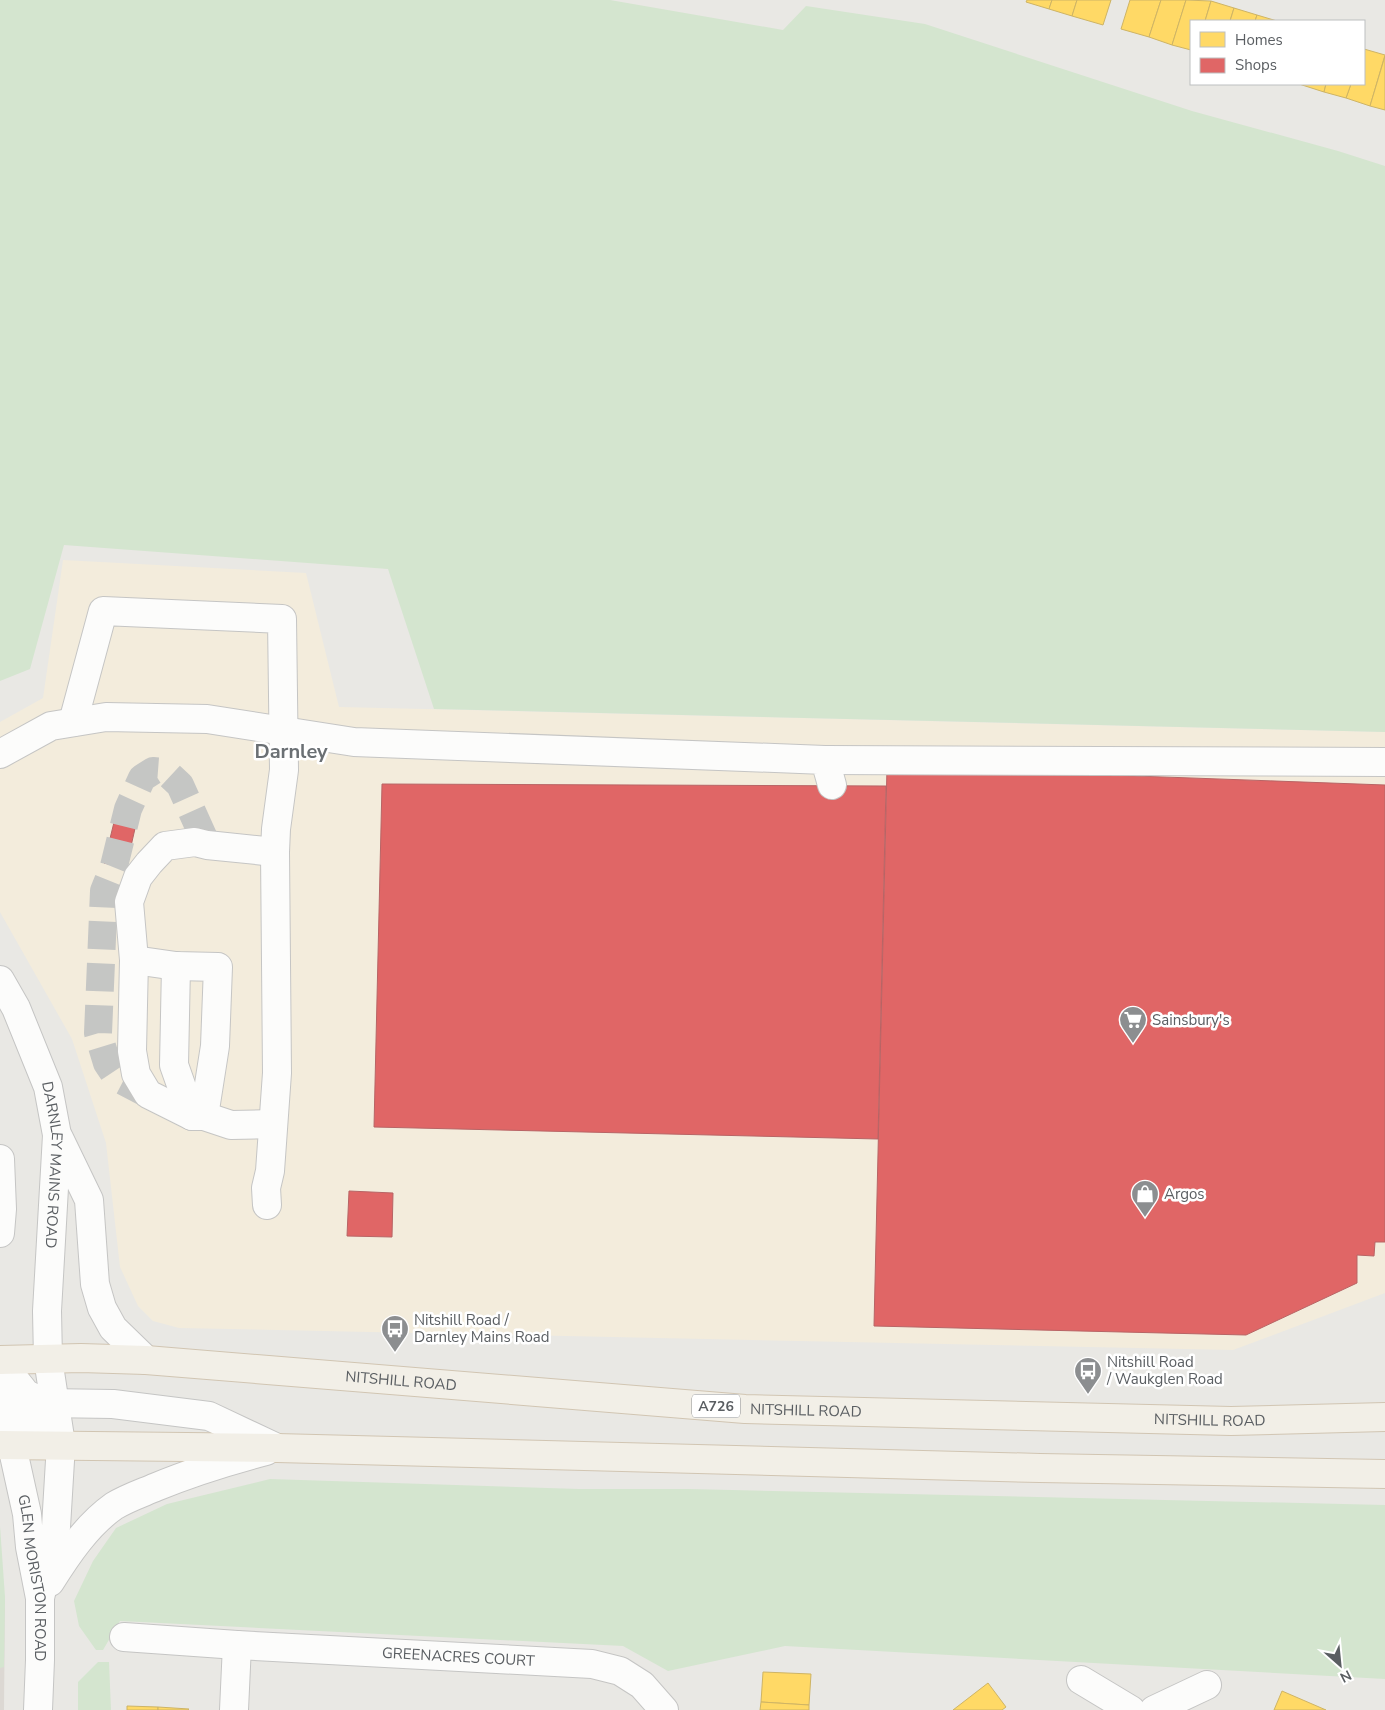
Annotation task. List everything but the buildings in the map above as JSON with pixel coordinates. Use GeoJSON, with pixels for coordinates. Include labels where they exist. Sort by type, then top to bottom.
{"type":"FeatureCollection","features":[{"type":"Feature","properties":{"kind":"main road","name":"NITSHILL ROAD"},"geometry":{"type":"LineString","coordinates":[[0,1361],[81,1358],[146,1360],[745,1408],[1231,1421],[1385,1417]]}},
{"type":"Feature","properties":{"kind":"main road"},"geometry":{"type":"LineString","coordinates":[[6,1445],[61,1444],[277,1448],[1050,1469],[1385,1474]]}},
{"type":"Feature","properties":{"kind":"street"},"geometry":{"type":"LineString","coordinates":[[73,722],[103,611],[282,619],[284,770],[276,829],[275,852],[277,1073],[270,1171],[266,1188],[267,1205]]}},
{"type":"Feature","properties":{"kind":"street"},"geometry":{"type":"LineString","coordinates":[[0,754],[50,726],[106,717],[207,719],[354,742],[828,772],[1385,762]]}},
{"type":"Feature","properties":{"kind":"street"},"geometry":{"type":"LineString","coordinates":[[273,1124],[231,1125],[198,1116],[148,1094],[136,1074],[132,1050],[134,960],[129,902],[138,877],[165,846],[195,842],[207,846],[275,852]]}},
{"type":"Feature","properties":{"kind":"street"},"geometry":{"type":"LineString","coordinates":[[134,960],[176,966],[218,967],[215,1046],[198,1116]]}},
{"type":"Feature","properties":{"kind":"street"},"geometry":{"type":"LineString","coordinates":[[176,966],[174,1065],[198,1116]]}},
{"type":"Feature","properties":{"kind":"street","name":"DARNLEY MAINS ROAD"},"geometry":{"type":"LineString","coordinates":[[0,980],[16,1008],[48,1087],[57,1135],[48,1311],[48,1359]]}},
{"type":"Feature","properties":{"kind":"street"},"geometry":{"type":"LineString","coordinates":[[57,1135],[89,1200],[95,1284],[102,1308],[113,1328],[146,1360]]}},
{"type":"Feature","properties":{"kind":"street"},"geometry":{"type":"LineString","coordinates":[[0,1159],[0,1218]]}},
{"type":"Feature","properties":{"kind":"street"},"geometry":{"type":"LineString","coordinates":[[40,1598],[56,1527],[61,1444],[48,1359]]}},
{"type":"Feature","properties":{"kind":"street"},"geometry":{"type":"LineString","coordinates":[[0,1361],[26,1394],[45,1403],[113,1404],[209,1416],[277,1448]]}},
{"type":"Feature","properties":{"kind":"street"},"geometry":{"type":"LineString","coordinates":[[0,1367],[6,1445]]}},
{"type":"Feature","properties":{"kind":"street"},"geometry":{"type":"LineString","coordinates":[[3,1400],[61,1444]]}},
{"type":"Feature","properties":{"kind":"street","name":"GLEN MORISTON ROAD"},"geometry":{"type":"LineString","coordinates":[[6,1445],[27,1514],[30,1547],[40,1598],[38,1710]]}},
{"type":"Feature","properties":{"kind":"street"},"geometry":{"type":"LineString","coordinates":[[40,1598],[67,1554],[94,1523],[113,1506],[132,1496],[197,1470],[277,1448]]}},
{"type":"Feature","properties":{"kind":"street","name":"GREENACRES COURT"},"geometry":{"type":"LineString","coordinates":[[124,1637],[592,1664],[620,1671],[642,1685],[664,1710]]}},
{"type":"Feature","properties":{"kind":"street"},"geometry":{"type":"LineString","coordinates":[[234,1710],[237,1645]]}},
{"type":"Feature","properties":{"kind":"street"},"geometry":{"type":"LineString","coordinates":[[1081,1680],[1131,1710]]}},
{"type":"Feature","properties":{"kind":"street"},"geometry":{"type":"LineString","coordinates":[[1154,1710],[1207,1685]]}},
{"type":"Feature","properties":{"kind":"shaded area"},"geometry":{"type":"Polygon","coordinates":[[[63,560],[306,573],[339,707],[1385,732],[1385,1293],[1233,1350],[179,1328],[153,1321],[138,1306],[120,1267],[106,1143],[72,1039],[0,912],[0,722],[43,698],[63,560]]]}},
{"type":"Feature","properties":{"kind":"shaded area"},"geometry":{"type":"Polygon","coordinates":[[[0,1591],[5,1597],[4,1710],[0,1710],[0,1591]]]}},
{"type":"Feature","properties":{"kind":"green space"},"geometry":{"type":"Polygon","coordinates":[[[0,0],[610,0],[783,30],[806,6],[925,24],[1192,111],[1338,151],[1385,166],[1385,732],[434,709],[388,569],[64,545],[30,669],[0,681],[0,0]]]}},
{"type":"Feature","properties":{"kind":"green space"},"geometry":{"type":"Polygon","coordinates":[[[270,1479],[579,1489],[688,1489],[1385,1505],[1385,1679],[785,1646],[668,1671],[623,1646],[120,1621],[103,1650],[96,1650],[79,1626],[74,1601],[93,1561],[116,1528],[167,1504],[270,1479]]]}},
{"type":"Feature","properties":{"kind":"green space"},"geometry":{"type":"Polygon","coordinates":[[[0,1526],[5,1597],[4,1667],[0,1668],[0,1526]]]}},
{"type":"Feature","properties":{"kind":"green space"},"geometry":{"type":"Polygon","coordinates":[[[98,1662],[109,1662],[111,1710],[78,1710],[78,1682],[98,1662]]]}},
{"type":"Feature","properties":{"kind":"tunnel"},"geometry":{"type":"LineString","coordinates":[[148,1094],[117,1078],[107,1063],[98,1033],[104,891],[114,866],[128,809],[142,778],[153,771],[166,772],[180,785],[207,845]]}},
{"type":"Feature","properties":{"kind":"place","name":"Sainsbury's"},"geometry":{"type":"Point","coordinates":[1133,1044]}},
{"type":"Feature","properties":{"kind":"place","name":"Argos"},"geometry":{"type":"Point","coordinates":[1145,1218]}},
{"type":"Feature","properties":{"kind":"place","name":"Nitshill Road / Darnley Mains Road"},"geometry":{"type":"Point","coordinates":[395,1353]}},
{"type":"Feature","properties":{"kind":"place","name":"Nitshill Road / Waukglen Road"},"geometry":{"type":"Point","coordinates":[1088,1395]}},
{"type":"Feature","properties":{"kind":"district","name":"Darnley"},"geometry":{"type":"Point","coordinates":[291,751]}}]}
